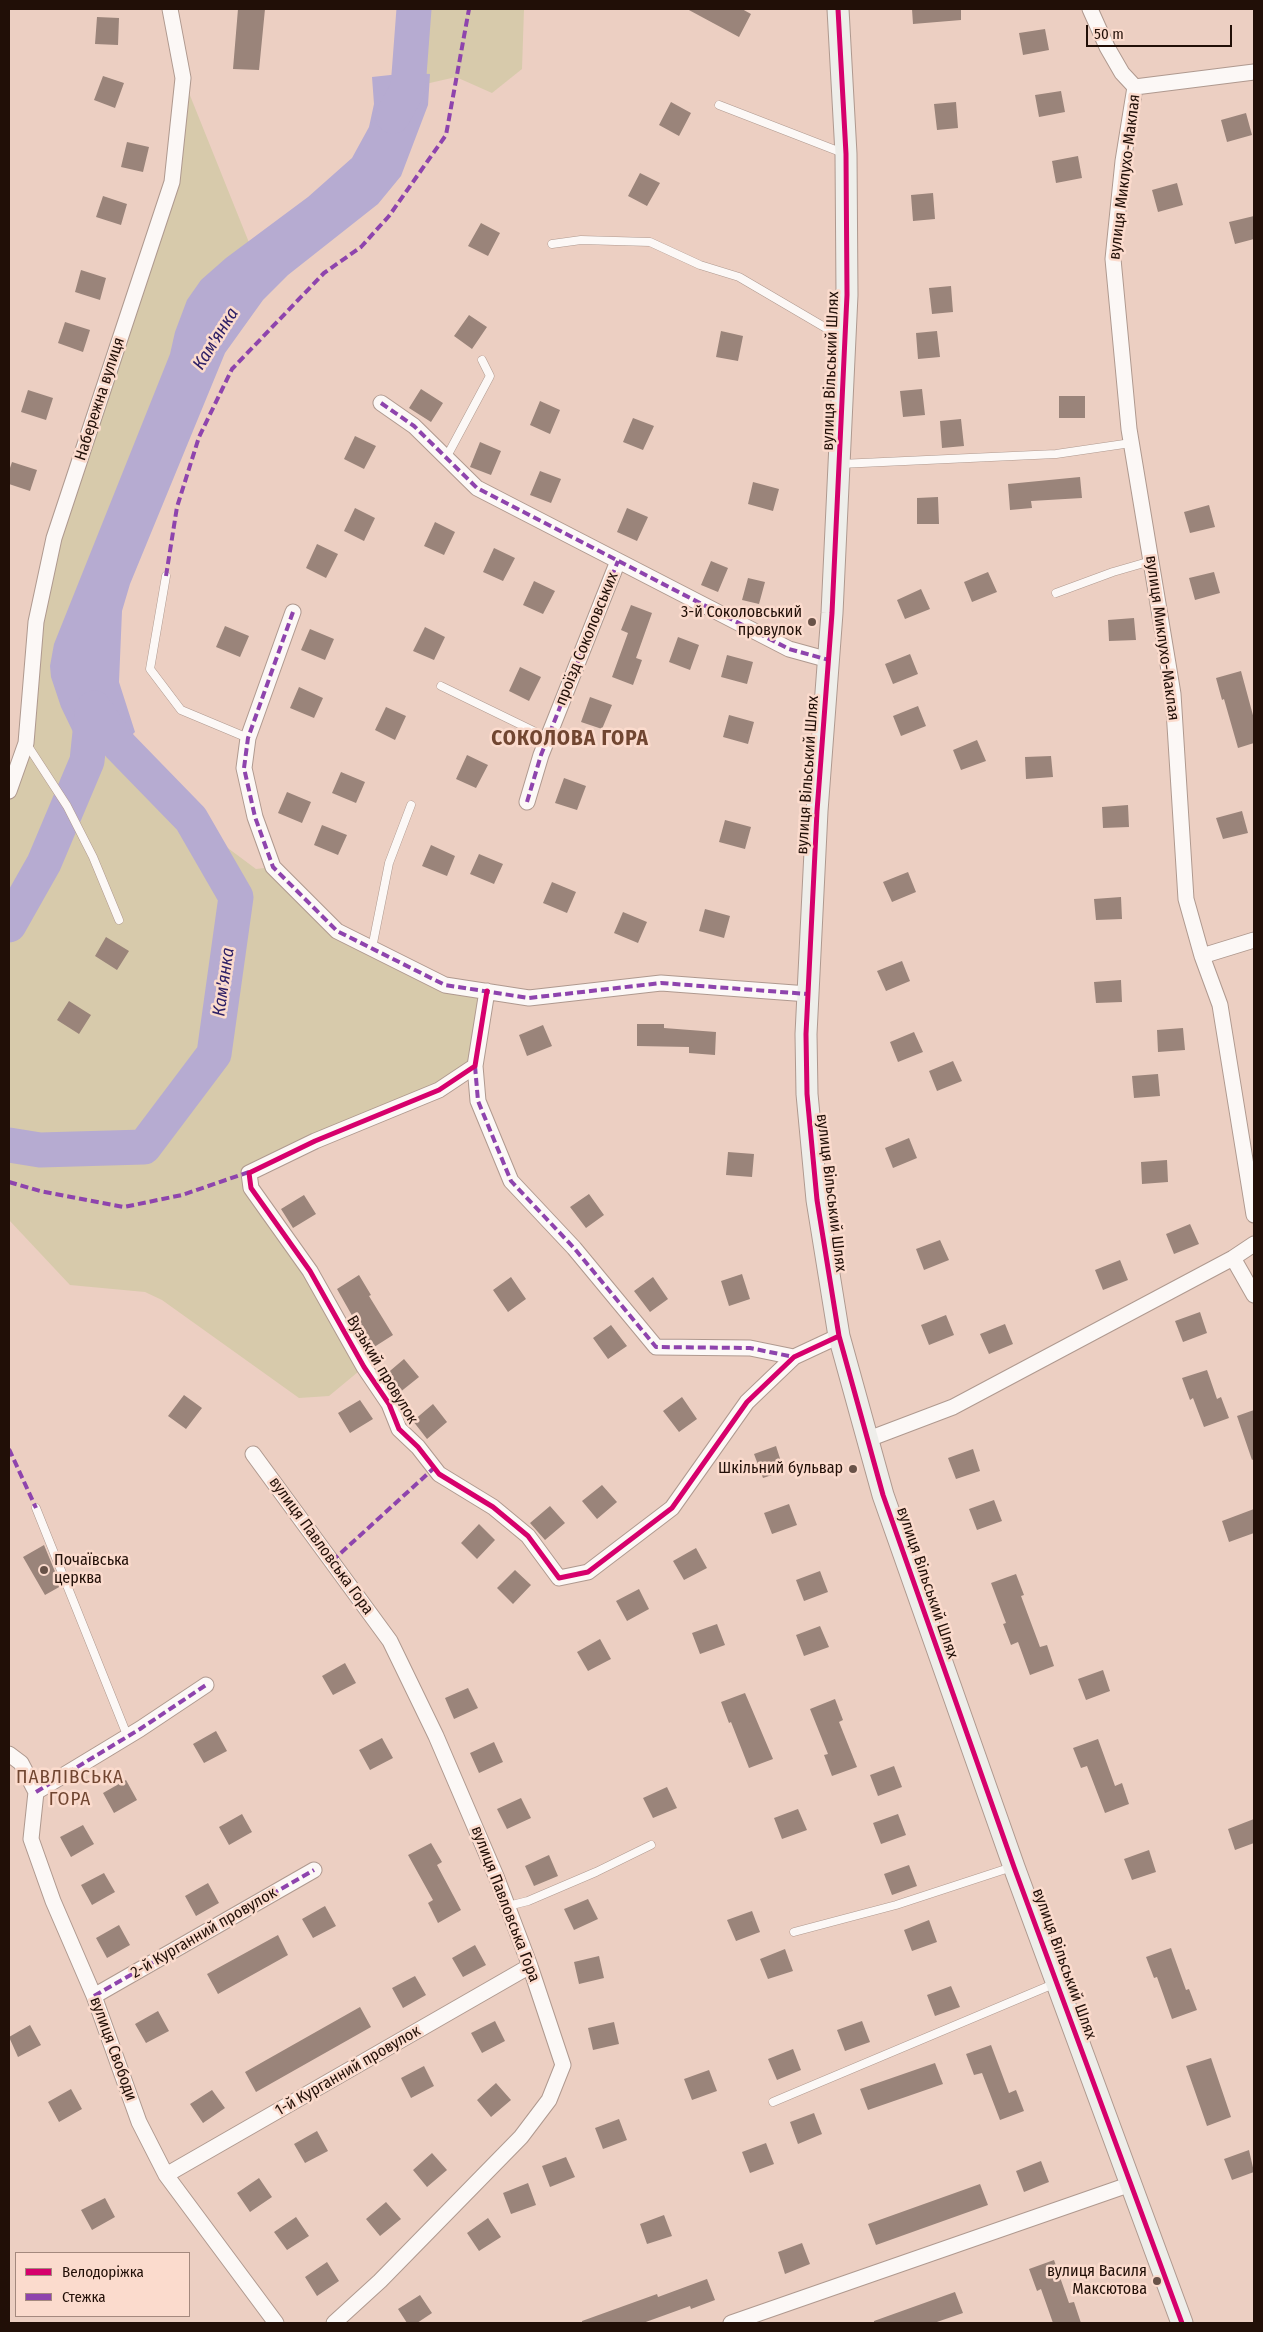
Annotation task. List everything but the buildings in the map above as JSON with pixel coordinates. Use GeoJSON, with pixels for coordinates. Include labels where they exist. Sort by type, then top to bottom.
{"type":"FeatureCollection","features":[{"type":"Feature","properties":{"kind":"street","name":"Набережна вулиця"},"geometry":{"type":"LineString","coordinates":[[9,790],[26,743],[36,622],[54,538],[172,182],[183,78],[170,9]]}},
{"type":"Feature","properties":{"kind":"street","name":"вулиця Вільський Шлях"},"geometry":{"type":"LineString","coordinates":[[838,9],[846,154],[846,340],[829,660],[817,811],[806,1034],[810,1134],[817,1200],[838,1336],[866,1440],[912,1582],[1014,1867],[1182,2323]]}},
{"type":"Feature","properties":{"kind":"street"},"geometry":{"type":"LineString","coordinates":[[1090,9],[1111,54],[1122,73],[1135,87],[1254,72]]}},
{"type":"Feature","properties":{"kind":"street","name":"вулиця Миклухо-Маклая"},"geometry":{"type":"LineString","coordinates":[[1135,87],[1123,161],[1113,259],[1131,443],[1173,694],[1186,899],[1202,956],[1220,1005],[1254,1215]]}},
{"type":"Feature","properties":{"kind":"street"},"geometry":{"type":"LineString","coordinates":[[381,402],[414,426],[477,488],[789,648],[829,660]]}},
{"type":"Feature","properties":{"kind":"street","name":"проїзд Соколовських"},"geometry":{"type":"LineString","coordinates":[[527,802],[548,738],[618,561]]}},
{"type":"Feature","properties":{"kind":"street"},"geometry":{"type":"LineString","coordinates":[[293,612],[248,738],[244,768],[255,817],[273,867],[338,931],[445,985],[529,998],[661,983],[808,994]]}},
{"type":"Feature","properties":{"kind":"street"},"geometry":{"type":"LineString","coordinates":[[1202,956],[1254,940]]}},
{"type":"Feature","properties":{"kind":"street"},"geometry":{"type":"LineString","coordinates":[[487,991],[475,1066],[478,1101],[511,1181],[574,1248],[656,1347],[750,1348],[794,1357]]}},
{"type":"Feature","properties":{"kind":"street","name":"Вузький провулок"},"geometry":{"type":"LineString","coordinates":[[475,1066],[439,1090],[315,1141],[248,1173],[251,1188],[310,1271],[388,1404],[400,1429],[418,1447],[439,1474],[493,1507],[528,1536],[559,1578],[588,1572],[672,1508],[747,1402],[794,1357],[838,1336]]}},
{"type":"Feature","properties":{"kind":"street"},"geometry":{"type":"LineString","coordinates":[[866,1440],[953,1407],[1233,1258],[1254,1244]]}},
{"type":"Feature","properties":{"kind":"street"},"geometry":{"type":"LineString","coordinates":[[1233,1258],[1254,1295]]}},
{"type":"Feature","properties":{"kind":"street","name":"вулиця Павловська Гора"},"geometry":{"type":"LineString","coordinates":[[254,1454],[390,1641],[436,1736],[508,1906],[563,2065],[549,2100],[521,2137],[380,2281],[334,2323]]}},
{"type":"Feature","properties":{"kind":"street"},"geometry":{"type":"LineString","coordinates":[[9,1754],[22,1763],[36,1792],[206,1686]]}},
{"type":"Feature","properties":{"kind":"street","name":"вулиця Свободи"},"geometry":{"type":"LineString","coordinates":[[36,1792],[31,1838],[53,1901],[94,1996],[139,2122],[166,2175],[276,2323]]}},
{"type":"Feature","properties":{"kind":"street","name":"2-й Курганний провулок"},"geometry":{"type":"LineString","coordinates":[[94,1996],[314,1870]]}},
{"type":"Feature","properties":{"kind":"street","name":"1-й Курганний провулок"},"geometry":{"type":"LineString","coordinates":[[166,2175],[530,1966]]}},
{"type":"Feature","properties":{"kind":"street"},"geometry":{"type":"LineString","coordinates":[[731,2323],[786,2306],[1131,2184]]}},
{"type":"Feature","properties":{"kind":"lane"},"geometry":{"type":"LineString","coordinates":[[719,105],[846,154]]}},
{"type":"Feature","properties":{"kind":"lane"},"geometry":{"type":"LineString","coordinates":[[552,244],[581,240],[650,242],[700,265],[740,277],[846,340]]}},
{"type":"Feature","properties":{"kind":"lane"},"geometry":{"type":"LineString","coordinates":[[446,458],[490,376],[482,360]]}},
{"type":"Feature","properties":{"kind":"lane"},"geometry":{"type":"LineString","coordinates":[[840,464],[1056,454],[1131,443]]}},
{"type":"Feature","properties":{"kind":"lane"},"geometry":{"type":"LineString","coordinates":[[1056,593],[1113,572],[1151,561]]}},
{"type":"Feature","properties":{"kind":"lane"},"geometry":{"type":"LineString","coordinates":[[166,576],[150,669],[181,710],[248,738]]}},
{"type":"Feature","properties":{"kind":"lane"},"geometry":{"type":"LineString","coordinates":[[441,686],[548,738]]}},
{"type":"Feature","properties":{"kind":"lane"},"geometry":{"type":"LineString","coordinates":[[26,743],[67,806],[93,857],[118,920]]}},
{"type":"Feature","properties":{"kind":"lane"},"geometry":{"type":"LineString","coordinates":[[372,948],[389,863],[411,804]]}},
{"type":"Feature","properties":{"kind":"lane"},"geometry":{"type":"LineString","coordinates":[[36,1508],[128,1735]]}},
{"type":"Feature","properties":{"kind":"lane"},"geometry":{"type":"LineString","coordinates":[[508,1906],[528,1901],[651,1845]]}},
{"type":"Feature","properties":{"kind":"lane"},"geometry":{"type":"LineString","coordinates":[[794,1932],[896,1905],[1014,1867]]}},
{"type":"Feature","properties":{"kind":"lane"},"geometry":{"type":"LineString","coordinates":[[773,2102],[1058,1983]]}},
{"type":"Feature","properties":{"kind":"shaded area"},"geometry":{"type":"Polygon","coordinates":[[[414,9],[524,9],[522,69],[492,93],[456,77],[408,88],[414,9]]]}},
{"type":"Feature","properties":{"kind":"shaded area"},"geometry":{"type":"Polygon","coordinates":[[[183,78],[260,270],[155,435],[93,707],[120,746],[191,819],[154,793],[256,869],[273,867],[337,931],[445,985],[487,991],[475,1066],[249,1173],[364,1367],[329,1396],[299,1398],[162,1300],[145,1292],[70,1285],[9,1220],[9,791],[26,743],[54,538],[172,182],[183,78]]]}},
{"type":"Feature","properties":{"kind":"water"},"geometry":{"type":"Polygon","coordinates":[[[409,73],[430,74],[428,105],[401,176],[378,204],[288,275],[263,300],[225,353],[130,584],[122,611],[119,682],[135,732],[120,746],[87,761],[61,707],[51,677],[50,666],[54,644],[170,354],[175,332],[187,300],[201,280],[226,258],[308,197],[352,158],[369,127],[374,104],[372,77],[409,73]]]}},
{"type":"Feature","properties":{"kind":"waterway","name":"Кам'янка"},"geometry":{"type":"LineString","coordinates":[[393,116],[408,88],[414,9]]}},
{"type":"Feature","properties":{"kind":"waterway","name":"Кам'янка"},"geometry":{"type":"LineString","coordinates":[[9,1145],[40,1150],[144,1147],[214,1054],[236,897],[191,819],[120,746],[94,708]]}},
{"type":"Feature","properties":{"kind":"waterway","name":"Кам'янка"},"geometry":{"type":"LineString","coordinates":[[9,925],[44,863],[87,761],[92,713]]}},
{"type":"Feature","properties":{"kind":"marked path"},"geometry":{"type":"LineString","coordinates":[[166,576],[177,507],[199,437],[232,369],[324,273],[361,247],[389,216],[446,135],[469,9]]}},
{"type":"Feature","properties":{"kind":"marked path"},"geometry":{"type":"LineString","coordinates":[[381,403],[414,426],[477,488],[789,649],[829,660]]}},
{"type":"Feature","properties":{"kind":"marked path"},"geometry":{"type":"LineString","coordinates":[[527,802],[541,755],[618,561]]}},
{"type":"Feature","properties":{"kind":"marked path"},"geometry":{"type":"LineString","coordinates":[[293,612],[248,738],[244,768],[255,817],[273,867],[337,931],[445,985],[529,998],[661,983],[808,994]]}},
{"type":"Feature","properties":{"kind":"marked path"},"geometry":{"type":"LineString","coordinates":[[475,1066],[478,1101],[511,1181],[574,1248],[656,1347],[750,1348],[794,1357]]}},
{"type":"Feature","properties":{"kind":"marked path"},"geometry":{"type":"LineString","coordinates":[[9,1182],[40,1191],[124,1207],[182,1195],[252,1171]]}},
{"type":"Feature","properties":{"kind":"marked path"},"geometry":{"type":"LineString","coordinates":[[9,1449],[36,1508]]}},
{"type":"Feature","properties":{"kind":"marked path"},"geometry":{"type":"LineString","coordinates":[[332,1561],[434,1468]]}},
{"type":"Feature","properties":{"kind":"marked path"},"geometry":{"type":"LineString","coordinates":[[36,1792],[140,1729],[206,1685]]}},
{"type":"Feature","properties":{"kind":"marked path"},"geometry":{"type":"LineString","coordinates":[[94,1996],[314,1870]]}},
{"type":"Feature","properties":{"kind":"cycle path"},"geometry":{"type":"LineString","coordinates":[[838,9],[846,154],[847,295],[832,613],[817,811],[806,1034],[807,1094],[817,1200],[839,1336],[883,1495],[1014,1867],[1182,2323]]}},
{"type":"Feature","properties":{"kind":"cycle path"},"geometry":{"type":"LineString","coordinates":[[487,991],[475,1066],[439,1090],[315,1141],[249,1173],[251,1188],[310,1271],[364,1367],[389,1404],[399,1429],[418,1447],[439,1474],[493,1507],[528,1536],[559,1578],[588,1572],[672,1508],[747,1402],[794,1357],[839,1336]]}},
{"type":"Feature","properties":{"kind":"place","name":"3-й Соколовський провулок"},"geometry":{"type":"Point","coordinates":[812,622]}},
{"type":"Feature","properties":{"kind":"place","name":"Шкільний бульвар"},"geometry":{"type":"Point","coordinates":[853,1469]}},
{"type":"Feature","properties":{"kind":"place","name":"Почаївська церква"},"geometry":{"type":"Point","coordinates":[44,1570]}},
{"type":"Feature","properties":{"kind":"place","name":"вулиця Василя Максютова"},"geometry":{"type":"Point","coordinates":[1157,2281]}},
{"type":"Feature","properties":{"kind":"district","name":"СОКОЛОВА ГОРА"},"geometry":{"type":"Point","coordinates":[570,739]}},
{"type":"Feature","properties":{"kind":"district","name":"ПАВЛІВСЬКА ГОРА"},"geometry":{"type":"Point","coordinates":[70,1789]}}]}
